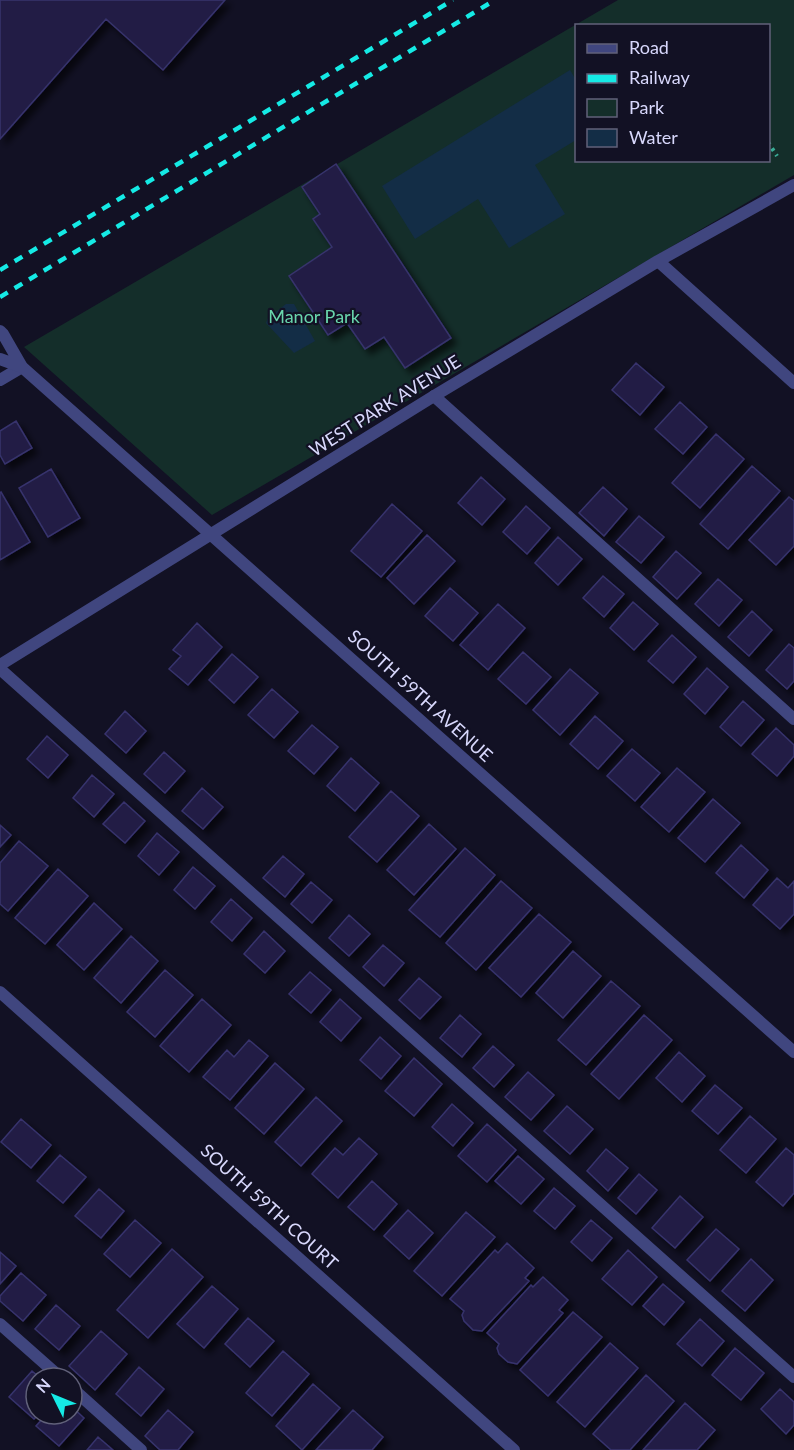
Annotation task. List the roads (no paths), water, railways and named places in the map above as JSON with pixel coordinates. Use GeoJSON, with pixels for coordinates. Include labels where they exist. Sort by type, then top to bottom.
{"type":"FeatureCollection","features":[{"type":"Feature","properties":{"kind":"street","name":"WEST PARK AVENUE"},"geometry":{"type":"LineString","coordinates":[[0,667],[434,396],[658,261],[794,184]]}},
{"type":"Feature","properties":{"kind":"street"},"geometry":{"type":"LineString","coordinates":[[658,261],[794,383]]}},
{"type":"Feature","properties":{"kind":"street","name":"SOUTH 59TH AVENUE"},"geometry":{"type":"LineString","coordinates":[[0,331],[22,367],[794,1052]]}},
{"type":"Feature","properties":{"kind":"street","name":"SOUTH 59TH AVENUE"},"geometry":{"type":"LineString","coordinates":[[0,358],[22,367]]}},
{"type":"Feature","properties":{"kind":"street"},"geometry":{"type":"LineString","coordinates":[[0,380],[22,367]]}},
{"type":"Feature","properties":{"kind":"street"},"geometry":{"type":"LineString","coordinates":[[434,396],[794,719]]}},
{"type":"Feature","properties":{"kind":"street"},"geometry":{"type":"LineString","coordinates":[[0,667],[794,1377]]}},
{"type":"Feature","properties":{"kind":"street","name":"SOUTH 59TH COURT"},"geometry":{"type":"LineString","coordinates":[[0,992],[514,1450]]}},
{"type":"Feature","properties":{"kind":"street"},"geometry":{"type":"LineString","coordinates":[[0,1324],[47,1366]]}},
{"type":"Feature","properties":{"kind":"street"},"geometry":{"type":"LineString","coordinates":[[84,1399],[141,1450]]}},
{"type":"Feature","properties":{"kind":"water"},"geometry":{"type":"Polygon","coordinates":[[[570,70],[575,78],[575,141],[535,165],[565,214],[509,248],[478,199],[415,239],[382,186],[570,70]]]}},
{"type":"Feature","properties":{"kind":"water"},"geometry":{"type":"Polygon","coordinates":[[[286,304],[294,304],[315,341],[294,353],[266,323],[268,318],[286,304]]]}},
{"type":"Feature","properties":{"kind":"railway"},"geometry":{"type":"LineString","coordinates":[[0,270],[453,0]]}},
{"type":"Feature","properties":{"kind":"railway"},"geometry":{"type":"LineString","coordinates":[[0,297],[495,0]]}},
{"type":"Feature","properties":{"kind":"park label","name":"Manor Park"},"geometry":{"type":"Point","coordinates":[314,317]}}]}
